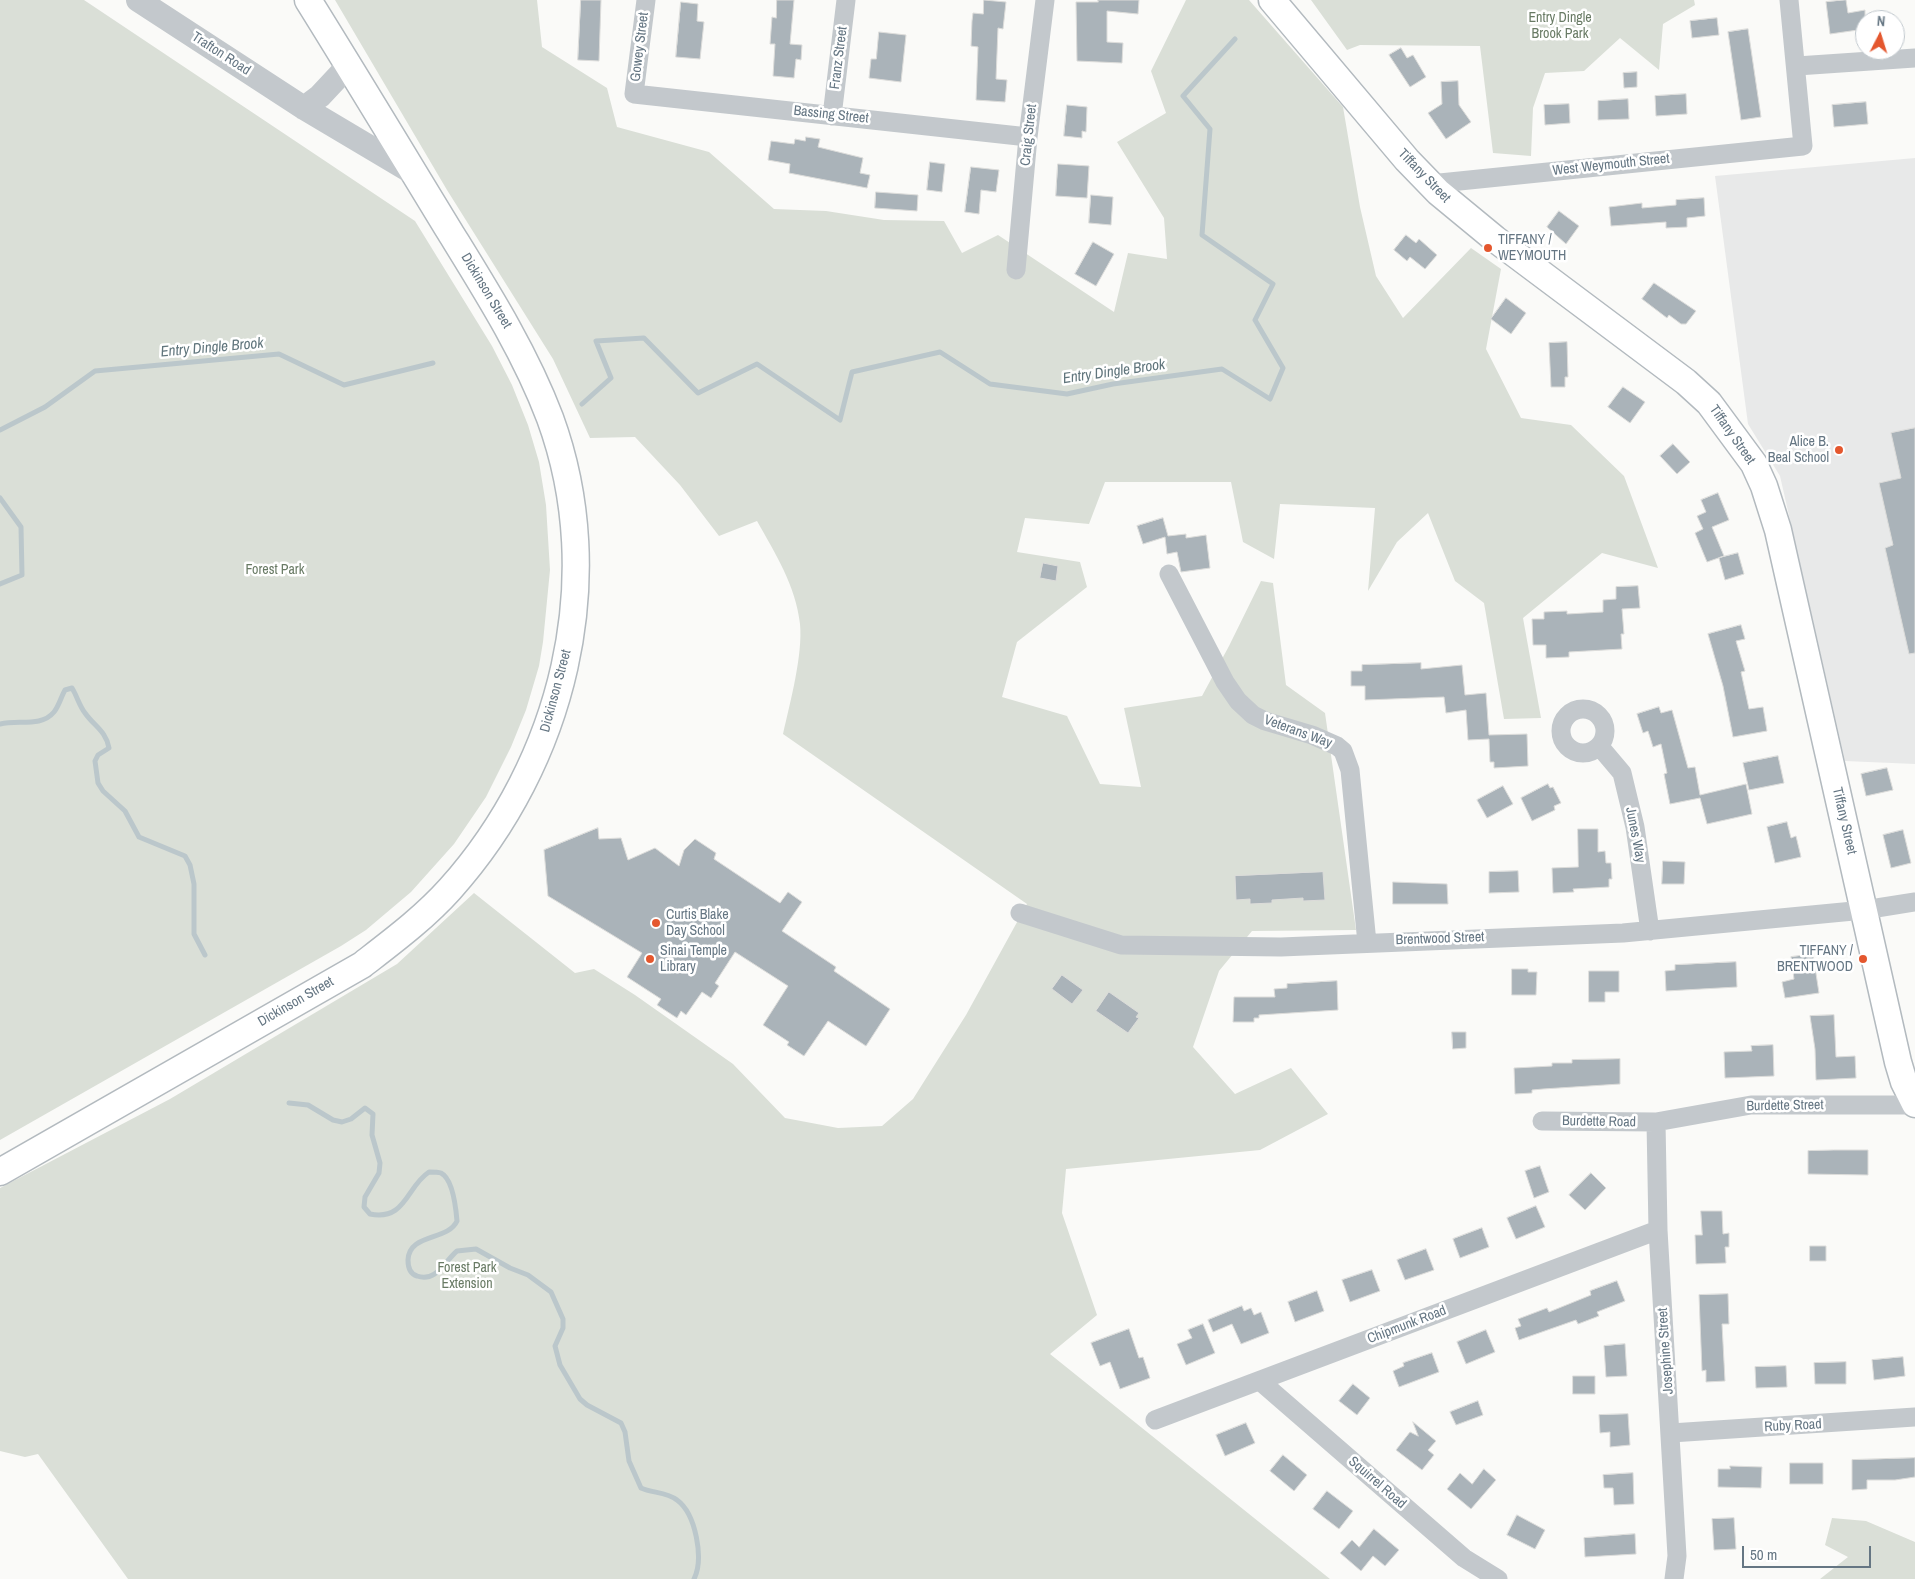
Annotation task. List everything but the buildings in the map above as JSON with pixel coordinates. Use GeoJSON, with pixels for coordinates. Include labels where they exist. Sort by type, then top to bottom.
{"type":"FeatureCollection","features":[{"type":"Feature","properties":{"kind":"main road","name":"Dickinson Street"},"geometry":{"type":"LineString","coordinates":[[0,1172],[362,965],[398,938],[446,894],[488,842],[515,800],[542,744],[553,713],[565,663],[575,585],[574,534],[563,464],[551,421],[522,356],[500,314],[308,0]]}},
{"type":"Feature","properties":{"kind":"main road","name":"Tiffany Street"},"geometry":{"type":"LineString","coordinates":[[1272,0],[1430,184],[1488,234],[1686,382],[1714,408],[1747,453],[1764,486],[1778,530],[1898,1062],[1904,1082],[1915,1105]]}},
{"type":"Feature","properties":{"kind":"street","name":"Trafton Road"},"geometry":{"type":"LineString","coordinates":[[138,0],[304,108],[415,174]]}},
{"type":"Feature","properties":{"kind":"street","name":"Gowey Street"},"geometry":{"type":"LineString","coordinates":[[634,94],[646,0]]}},
{"type":"Feature","properties":{"kind":"street","name":"Franz Street"},"geometry":{"type":"LineString","coordinates":[[832,116],[846,0]]}},
{"type":"Feature","properties":{"kind":"street","name":"Craig Street"},"geometry":{"type":"LineString","coordinates":[[1016,270],[1028,137],[1045,0]]}},
{"type":"Feature","properties":{"kind":"street"},"geometry":{"type":"LineString","coordinates":[[1789,0],[1797,66],[1915,58]]}},
{"type":"Feature","properties":{"kind":"street"},"geometry":{"type":"LineString","coordinates":[[304,108],[320,96],[348,65]]}},
{"type":"Feature","properties":{"kind":"street","name":"West Weymouth Street"},"geometry":{"type":"LineString","coordinates":[[1430,184],[1803,146],[1797,66]]}},
{"type":"Feature","properties":{"kind":"street","name":"Bassing Street"},"geometry":{"type":"LineString","coordinates":[[634,94],[1028,137]]}},
{"type":"Feature","properties":{"kind":"street","name":"Veterans Way"},"geometry":{"type":"LineString","coordinates":[[1169,574],[1225,682],[1245,708],[1265,721],[1329,742],[1343,751],[1350,770],[1367,943]]}},
{"type":"Feature","properties":{"kind":"street","name":"Junes Way"},"geometry":{"type":"LineString","coordinates":[[1600,747],[1622,773],[1635,826],[1650,931]]}},
{"type":"Feature","properties":{"kind":"street","name":"Brentwood Street"},"geometry":{"type":"LineString","coordinates":[[1020,913],[1121,945],[1281,947],[1650,931],[1864,910],[1915,902]]}},
{"type":"Feature","properties":{"kind":"street","name":"Burdette Street"},"geometry":{"type":"LineString","coordinates":[[1656,1122],[1751,1105],[1915,1105]]}},
{"type":"Feature","properties":{"kind":"street","name":"Burdette Road"},"geometry":{"type":"LineString","coordinates":[[1542,1121],[1656,1122]]}},
{"type":"Feature","properties":{"kind":"street","name":"Josephine Street"},"geometry":{"type":"LineString","coordinates":[[1656,1122],[1658,1230],[1677,1556],[1674,1579]]}},
{"type":"Feature","properties":{"kind":"street","name":"Chipmunk Road"},"geometry":{"type":"LineString","coordinates":[[1155,1420],[1260,1382],[1658,1230]]}},
{"type":"Feature","properties":{"kind":"street","name":"Squirrel Road"},"geometry":{"type":"LineString","coordinates":[[1260,1382],[1464,1558],[1498,1579]]}},
{"type":"Feature","properties":{"kind":"street","name":"Ruby Road"},"geometry":{"type":"LineString","coordinates":[[1671,1433],[1915,1417]]}},
{"type":"Feature","properties":{"kind":"shaded area","name":"Alice B. Beal School"},"geometry":{"type":"Polygon","coordinates":[[[1915,158],[1915,764],[1845,761],[1780,476],[1748,424],[1715,176],[1915,158]]]}},
{"type":"Feature","properties":{"kind":"green space","name":"Forest Park"},"geometry":{"type":"Polygon","coordinates":[[[0,0],[84,0],[415,221],[492,346],[512,385],[528,425],[539,462],[546,505],[550,570],[539,666],[526,710],[511,747],[486,797],[454,844],[411,892],[366,930],[341,946],[0,1140],[0,0]]]}},
{"type":"Feature","properties":{"kind":"green space","name":"Forest Park Extension"},"geometry":{"type":"Polygon","coordinates":[[[335,0],[537,0],[542,47],[607,88],[617,127],[709,152],[774,209],[826,211],[884,220],[944,221],[962,253],[998,235],[1114,312],[1128,253],[1167,259],[1164,218],[1117,142],[1166,113],[1151,71],[1186,0],[1249,0],[1343,107],[1360,207],[1376,276],[1403,318],[1471,248],[1501,269],[1486,349],[1521,418],[1571,425],[1624,476],[1658,568],[1602,553],[1523,618],[1541,718],[1504,719],[1484,603],[1455,581],[1428,513],[1397,542],[1368,591],[1375,508],[1280,504],[1274,559],[1243,542],[1231,482],[1105,482],[1089,524],[1025,518],[1017,552],[1080,562],[1087,587],[1017,642],[1002,697],[1067,716],[1100,784],[1141,787],[1124,708],[1202,696],[1261,581],[1273,583],[1286,685],[1325,713],[1356,930],[1252,931],[1219,971],[1193,1047],[1235,1094],[1291,1068],[1328,1114],[1260,1150],[1066,1169],[1062,1213],[1097,1315],[1050,1354],[1330,1579],[128,1579],[38,1454],[25,1457],[0,1451],[0,1188],[170,1099],[397,964],[474,893],[575,973],[594,969],[635,995],[733,1064],[785,1118],[838,1128],[882,1126],[913,1099],[966,1015],[1027,904],[783,734],[798,664],[800,624],[798,610],[789,583],[757,521],[719,536],[680,485],[635,437],[590,438],[553,359],[447,190],[335,0]]]}},
{"type":"Feature","properties":{"kind":"green space","name":"Entry Dingle Brook Park"},"geometry":{"type":"Polygon","coordinates":[[[1311,0],[1694,0],[1695,5],[1663,24],[1659,70],[1620,38],[1584,71],[1545,73],[1533,108],[1531,156],[1493,153],[1480,46],[1360,45],[1347,50],[1311,0]]]}},
{"type":"Feature","properties":{"kind":"green space"},"geometry":{"type":"Polygon","coordinates":[[[1832,1518],[1866,1521],[1915,1542],[1915,1579],[1820,1579],[1848,1557],[1825,1545],[1832,1518]]]}},
{"type":"Feature","properties":{"kind":"waterway","name":"Entry Dingle Brook"},"geometry":{"type":"LineString","coordinates":[[582,404],[611,378],[596,341],[644,338],[698,393],[757,364],[840,420],[852,372],[940,352],[990,384],[1067,394],[1113,384],[1222,369],[1270,399],[1283,368],[1255,320],[1273,284],[1202,235],[1210,129],[1183,96],[1235,39]]}},
{"type":"Feature","properties":{"kind":"waterway","name":"Entry Dingle Brook"},"geometry":{"type":"LineString","coordinates":[[0,430],[45,407],[95,371],[279,354],[344,385],[433,363]]}},
{"type":"Feature","properties":{"kind":"waterway","name":"Entry Dingle Brook"},"geometry":{"type":"LineString","coordinates":[[0,498],[21,527],[22,575],[0,584]]}},
{"type":"Feature","properties":{"kind":"waterway"},"geometry":{"type":"LineString","coordinates":[[0,724],[36,722],[49,717],[56,710],[65,690],[72,688],[88,718],[105,737],[109,748],[98,755],[95,761],[98,783],[103,791],[125,811],[139,837],[185,856],[190,865],[194,884],[194,934],[205,955]]}},
{"type":"Feature","properties":{"kind":"waterway"},"geometry":{"type":"LineString","coordinates":[[289,1103],[308,1105],[333,1120],[342,1122],[351,1119],[365,1108],[373,1114],[372,1135],[380,1163],[379,1173],[365,1197],[364,1207],[370,1214],[382,1215],[398,1208],[421,1178],[429,1172],[441,1173],[445,1176],[453,1195],[457,1221],[446,1232],[422,1241],[410,1251],[409,1268],[413,1274],[424,1277],[430,1276],[440,1270],[457,1251],[476,1249],[510,1268],[528,1275],[551,1292],[563,1319],[563,1328],[555,1346],[560,1365],[580,1399],[587,1405],[621,1423],[625,1432],[629,1461],[641,1488],[669,1495],[684,1507],[693,1526],[698,1549],[697,1570],[694,1579]]}},
{"type":"Feature","properties":{"kind":"place","name":"TIFFANY / WEYMOUTH"},"geometry":{"type":"Point","coordinates":[1488,248]}},
{"type":"Feature","properties":{"kind":"place","name":"Alice B. Beal School"},"geometry":{"type":"Point","coordinates":[1839,450]}},
{"type":"Feature","properties":{"kind":"place","name":"Curtis Blake Day School"},"geometry":{"type":"Point","coordinates":[656,923]}},
{"type":"Feature","properties":{"kind":"place","name":"Sinai Temple Library"},"geometry":{"type":"Point","coordinates":[650,959]}},
{"type":"Feature","properties":{"kind":"place","name":"TIFFANY / BRENTWOOD"},"geometry":{"type":"Point","coordinates":[1863,959]}}]}
